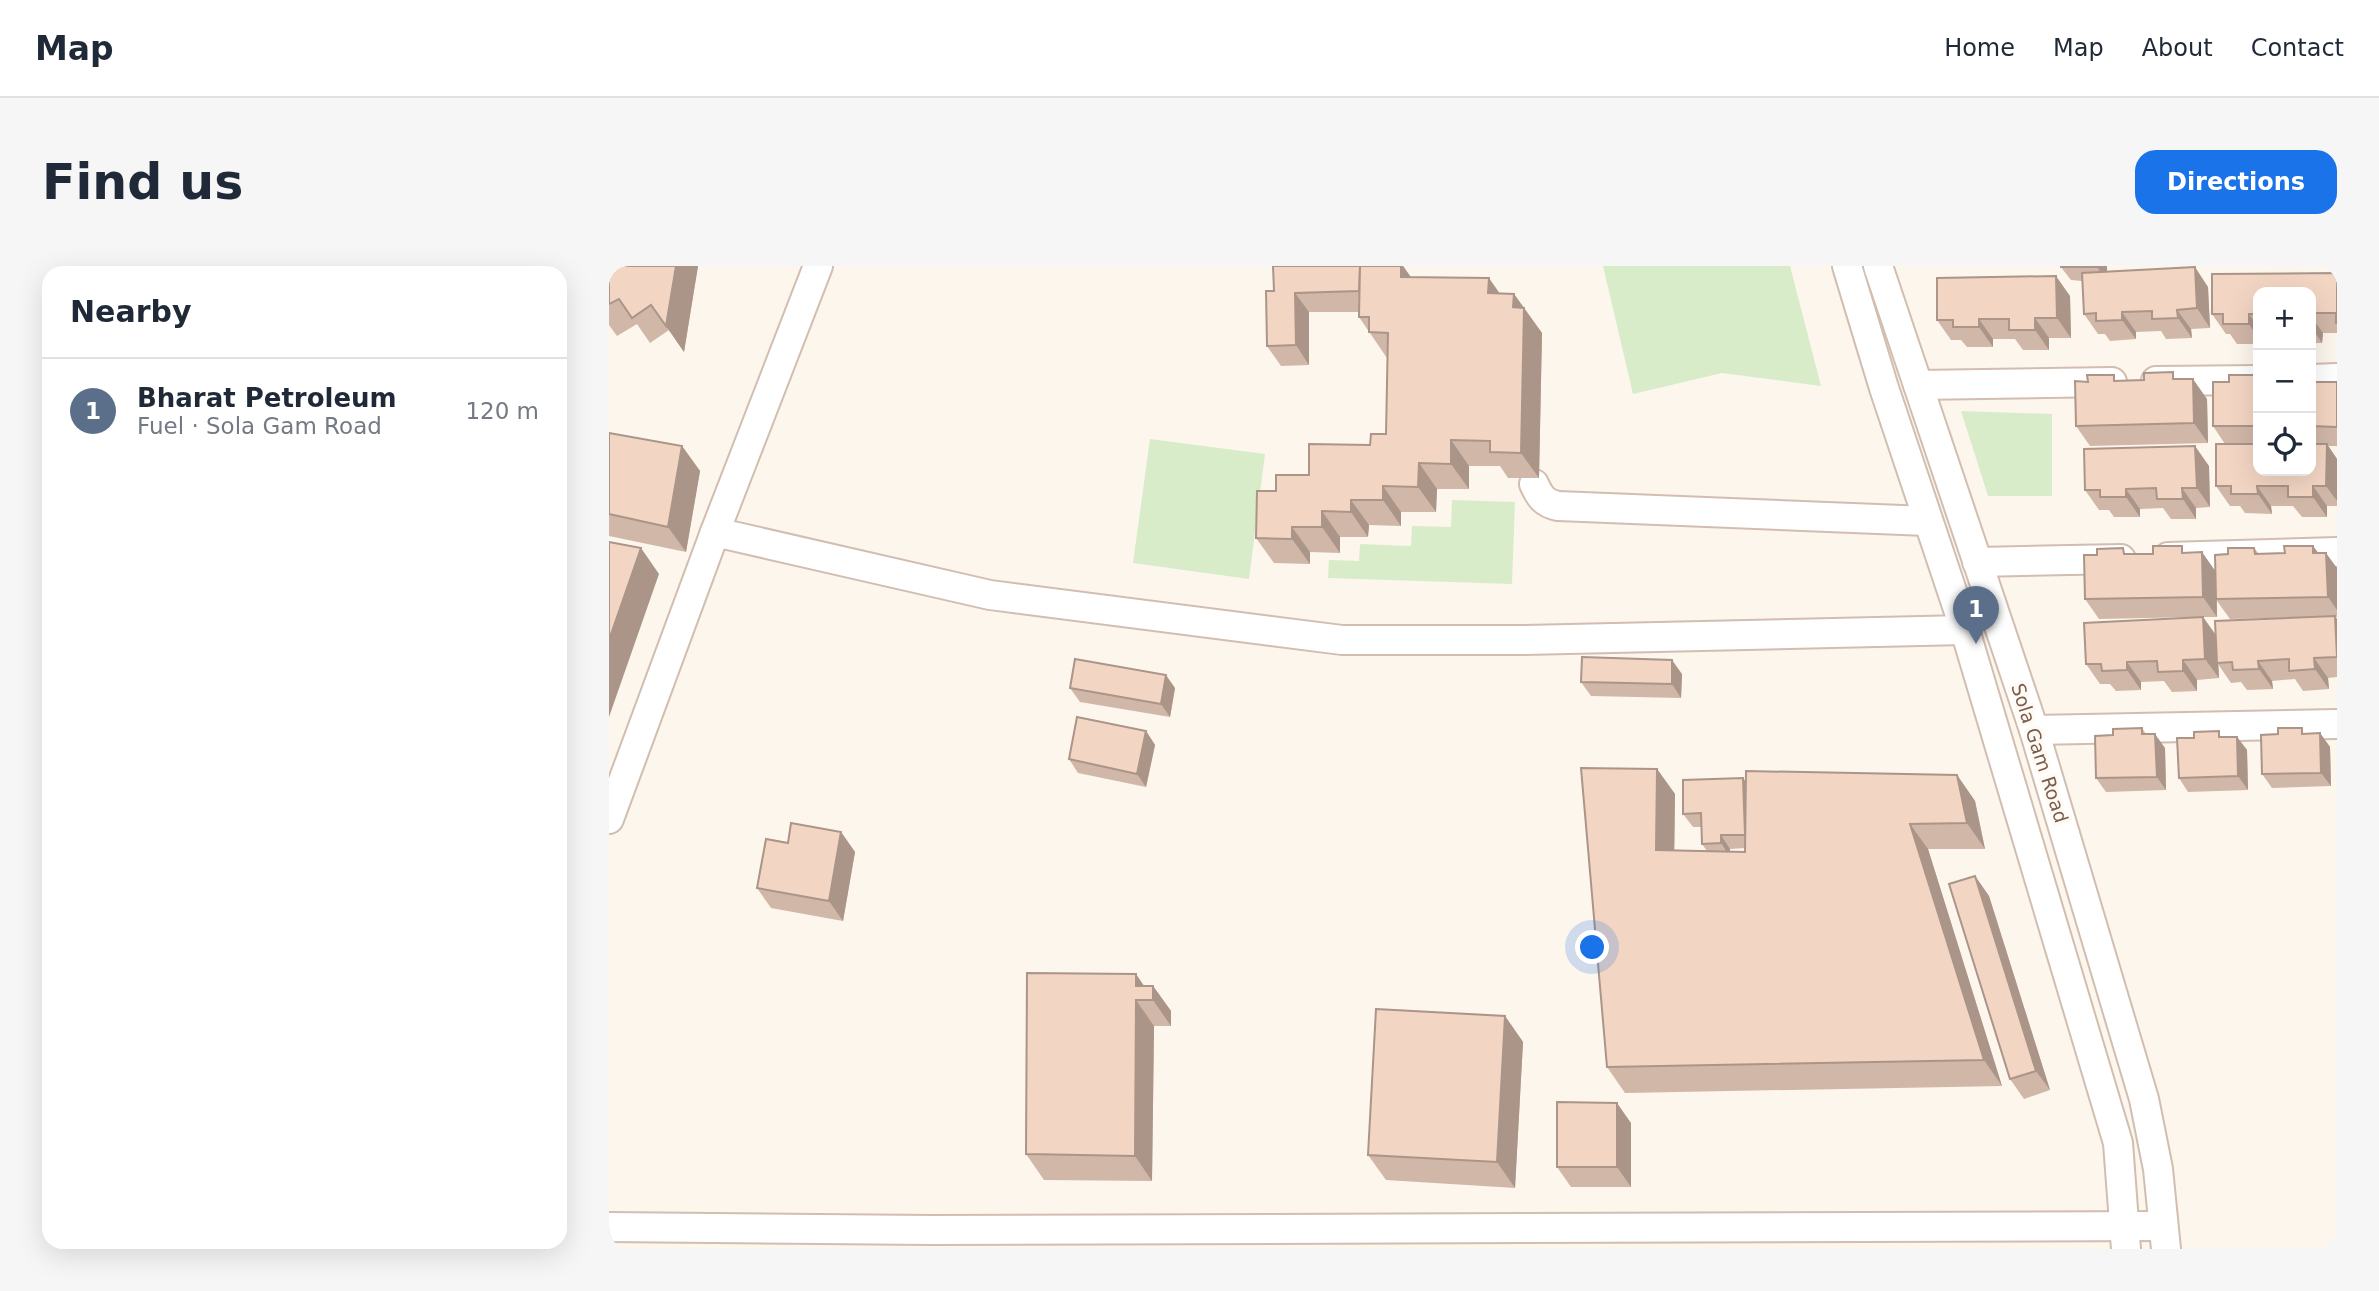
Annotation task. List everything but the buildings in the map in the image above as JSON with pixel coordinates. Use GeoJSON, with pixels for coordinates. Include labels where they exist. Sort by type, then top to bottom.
{"type":"FeatureCollection","features":[{"type":"Feature","properties":{"kind":"street"},"geometry":{"type":"LineString","coordinates":[[609,819],[715,532],[818,266]]}},
{"type":"Feature","properties":{"kind":"street","name":"Sola Gam Road"},"geometry":{"type":"LineString","coordinates":[[1847,266],[1927,521],[1965,630],[2118,1143],[2126,1237]]}},
{"type":"Feature","properties":{"kind":"street","name":"Sola Gam Road"},"geometry":{"type":"LineString","coordinates":[[1878,266],[2034,730],[2144,1099],[2158,1169],[2165,1237]]}},
{"type":"Feature","properties":{"kind":"street"},"geometry":{"type":"LineString","coordinates":[[2316,379],[2337,379]]}},
{"type":"Feature","properties":{"kind":"street"},"geometry":{"type":"LineString","coordinates":[[1917,385],[2253,380]]}},
{"type":"Feature","properties":{"kind":"street"},"geometry":{"type":"LineString","coordinates":[[1534,484],[1540,498],[1548,504],[1558,506],[1927,521]]}},
{"type":"Feature","properties":{"kind":"street"},"geometry":{"type":"LineString","coordinates":[[715,532],[990,595],[1342,640],[1538,640],[1965,630]]}},
{"type":"Feature","properties":{"kind":"street"},"geometry":{"type":"LineString","coordinates":[[1977,562],[2337,552]]}},
{"type":"Feature","properties":{"kind":"street"},"geometry":{"type":"LineString","coordinates":[[2034,730],[2337,724]]}},
{"type":"Feature","properties":{"kind":"street"},"geometry":{"type":"LineString","coordinates":[[609,1227],[935,1240],[2165,1237]]}},
{"type":"Feature","properties":{"kind":"green space"},"geometry":{"type":"Polygon","coordinates":[[[1603,266],[1790,266],[1821,386],[1722,373],[1633,394],[1603,266]]]}},
{"type":"Feature","properties":{"kind":"green space"},"geometry":{"type":"Polygon","coordinates":[[[1961,411],[2052,414],[2052,496],[1988,496],[1961,411]]]}},
{"type":"Feature","properties":{"kind":"green space"},"geometry":{"type":"Polygon","coordinates":[[[1150,439],[1265,454],[1249,579],[1133,563],[1150,439]]]}},
{"type":"Feature","properties":{"kind":"green space"},"geometry":{"type":"Polygon","coordinates":[[[1452,500],[1515,502],[1512,584],[1328,578],[1329,560],[1359,561],[1360,544],[1411,546],[1412,526],[1451,527],[1452,500]]]}},
{"type":"Feature","properties":{"kind":"place","name":"Bharat Petroleum"},"geometry":{"type":"Point","coordinates":[1976,644]}}]}
